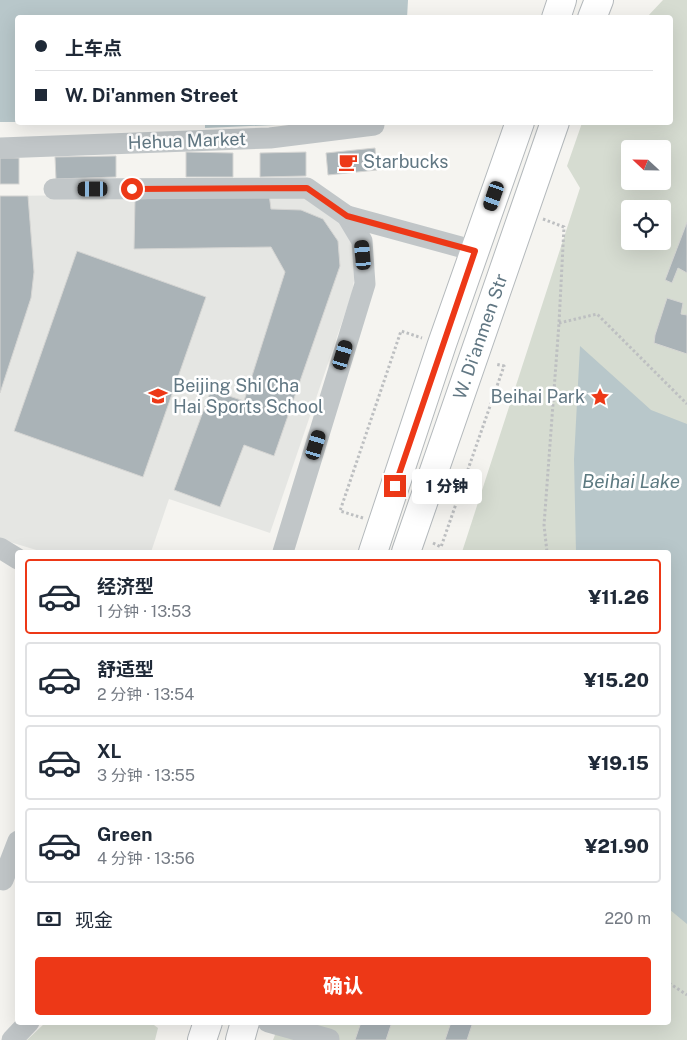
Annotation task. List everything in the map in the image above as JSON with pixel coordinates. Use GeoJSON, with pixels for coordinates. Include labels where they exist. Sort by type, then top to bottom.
{"type":"FeatureCollection","features":[{"type":"Feature","properties":{"kind":"main road"},"geometry":{"type":"LineString","coordinates":[[557,15],[562,0]]}},
{"type":"Feature","properties":{"kind":"main road"},"geometry":{"type":"LineString","coordinates":[[593,15],[599,0]]}},
{"type":"Feature","properties":{"kind":"main road"},"geometry":{"type":"LineString","coordinates":[[374,550],[423,400],[519,125]]}},
{"type":"Feature","properties":{"kind":"main road","name":"W. Di'anmen Str"},"geometry":{"type":"LineString","coordinates":[[407,550],[554,125]]}},
{"type":"Feature","properties":{"kind":"main road"},"geometry":{"type":"LineString","coordinates":[[202,1040],[207,1025]]}},
{"type":"Feature","properties":{"kind":"main road"},"geometry":{"type":"LineString","coordinates":[[240,1040],[245,1025]]}},
{"type":"Feature","properties":{"kind":"street","name":"Hehua Market"},"geometry":{"type":"LineString","coordinates":[[0,148],[270,138],[374,125]]}},
{"type":"Feature","properties":{"kind":"street"},"geometry":{"type":"LineString","coordinates":[[54,190],[307,188],[347,216],[475,251]]}},
{"type":"Feature","properties":{"kind":"street"},"geometry":{"type":"LineString","coordinates":[[284,550],[365,284],[362,241],[347,216]]}},
{"type":"Feature","properties":{"kind":"street"},"geometry":{"type":"LineString","coordinates":[[0,548],[15,557]]}},
{"type":"Feature","properties":{"kind":"street"},"geometry":{"type":"LineString","coordinates":[[0,563],[15,564]]}},
{"type":"Feature","properties":{"kind":"street"},"geometry":{"type":"LineString","coordinates":[[7,882],[15,852]]}},
{"type":"Feature","properties":{"kind":"street"},"geometry":{"type":"LineString","coordinates":[[12,1040],[26,1025]]}},
{"type":"Feature","properties":{"kind":"street"},"geometry":{"type":"LineString","coordinates":[[279,1025],[329,1038]]}},
{"type":"Feature","properties":{"kind":"path"},"geometry":{"type":"LineString","coordinates":[[524,212],[564,227],[544,525],[547,550]]}},
{"type":"Feature","properties":{"kind":"path"},"geometry":{"type":"LineString","coordinates":[[559,323],[597,314],[687,404]]}},
{"type":"Feature","properties":{"kind":"path"},"geometry":{"type":"LineString","coordinates":[[340,511],[401,331]]}},
{"type":"Feature","properties":{"kind":"path"},"geometry":{"type":"LineString","coordinates":[[441,547],[504,366]]}},
{"type":"Feature","properties":{"kind":"path"},"geometry":{"type":"LineString","coordinates":[[671,984],[687,995]]}},
{"type":"Feature","properties":{"kind":"shaded area","name":"Beihai Park"},"geometry":{"type":"Polygon","coordinates":[[[663,0],[687,0],[687,1040],[273,1040],[279,1025],[671,1025],[671,550],[463,550],[580,188],[567,166],[581,125],[673,125],[673,15],[649,15],[663,0]]]}},
{"type":"Feature","properties":{"kind":"shaded area","name":"Beijing Shi Cha Hai Sports School"},"geometry":{"type":"Polygon","coordinates":[[[283,193],[301,195],[336,217],[352,242],[355,274],[352,293],[270,533],[169,499],[152,550],[36,550],[0,539],[0,196],[283,193]]]}},
{"type":"Feature","properties":{"kind":"shaded area"},"geometry":{"type":"Polygon","coordinates":[[[43,1025],[154,1025],[158,1028],[155,1040],[27,1040],[43,1025]]]}},
{"type":"Feature","properties":{"kind":"water"},"geometry":{"type":"Polygon","coordinates":[[[0,0],[408,0],[407,15],[15,15],[15,122],[0,122],[0,0]]]}},
{"type":"Feature","properties":{"kind":"water"},"geometry":{"type":"Polygon","coordinates":[[[205,125],[276,125],[205,128],[205,125]]]}},
{"type":"Feature","properties":{"kind":"water","name":"Beihai Lake"},"geometry":{"type":"Polygon","coordinates":[[[580,346],[651,410],[687,424],[687,924],[671,911],[671,550],[576,550],[574,459],[580,346]]]}},
{"type":"Feature","properties":{"kind":"building"},"geometry":{"type":"Polygon","coordinates":[[[375,148],[377,170],[328,175],[326,153],[375,148]]]}},
{"type":"Feature","properties":{"kind":"building"},"geometry":{"type":"Polygon","coordinates":[[[186,152],[233,153],[233,177],[186,177],[186,152]]]}},
{"type":"Feature","properties":{"kind":"building"},"geometry":{"type":"Polygon","coordinates":[[[306,152],[306,176],[260,177],[260,153],[306,152]]]}},
{"type":"Feature","properties":{"kind":"building"},"geometry":{"type":"Polygon","coordinates":[[[116,156],[116,177],[56,179],[55,157],[116,156]]]}},
{"type":"Feature","properties":{"kind":"building"},"geometry":{"type":"Polygon","coordinates":[[[0,158],[19,158],[19,184],[0,184],[0,158]]]}},
{"type":"Feature","properties":{"kind":"building"},"geometry":{"type":"Polygon","coordinates":[[[269,194],[271,209],[301,210],[323,219],[338,241],[340,266],[274,456],[244,445],[220,507],[174,490],[211,390],[244,401],[285,272],[271,247],[134,249],[135,199],[269,194]]]}},
{"type":"Feature","properties":{"kind":"building"},"geometry":{"type":"Polygon","coordinates":[[[0,196],[28,196],[34,272],[31,298],[0,393],[0,196]]]}},
{"type":"Feature","properties":{"kind":"building"},"geometry":{"type":"Polygon","coordinates":[[[687,222],[687,273],[678,268],[672,283],[665,280],[687,222]]]}},
{"type":"Feature","properties":{"kind":"building"},"geometry":{"type":"Polygon","coordinates":[[[77,251],[206,297],[143,477],[14,431],[77,251]]]}},
{"type":"Feature","properties":{"kind":"building"},"geometry":{"type":"Polygon","coordinates":[[[667,298],[683,303],[681,314],[687,315],[687,354],[654,343],[667,298]]]}},
{"type":"Feature","properties":{"kind":"building"},"geometry":{"type":"Polygon","coordinates":[[[360,1025],[391,1025],[386,1040],[355,1040],[360,1025]]]}},
{"type":"Feature","properties":{"kind":"building"},"geometry":{"type":"Polygon","coordinates":[[[450,1025],[472,1025],[467,1040],[445,1040],[450,1025]]]}},
{"type":"Feature","properties":{"kind":"place","name":"Starbucks"},"geometry":{"type":"Point","coordinates":[348,162]}},
{"type":"Feature","properties":{"kind":"place","name":"Beijing Shi Cha Hai Sports School"},"geometry":{"type":"Point","coordinates":[158,396]}},
{"type":"Feature","properties":{"kind":"place","name":"Beihai Park"},"geometry":{"type":"Point","coordinates":[600,397]}},
{"type":"Feature","properties":{"kind":"route"},"geometry":{"type":"LineString","coordinates":[[132,189],[307,188],[347,216],[475,251],[425,393],[395,486]]}}]}
